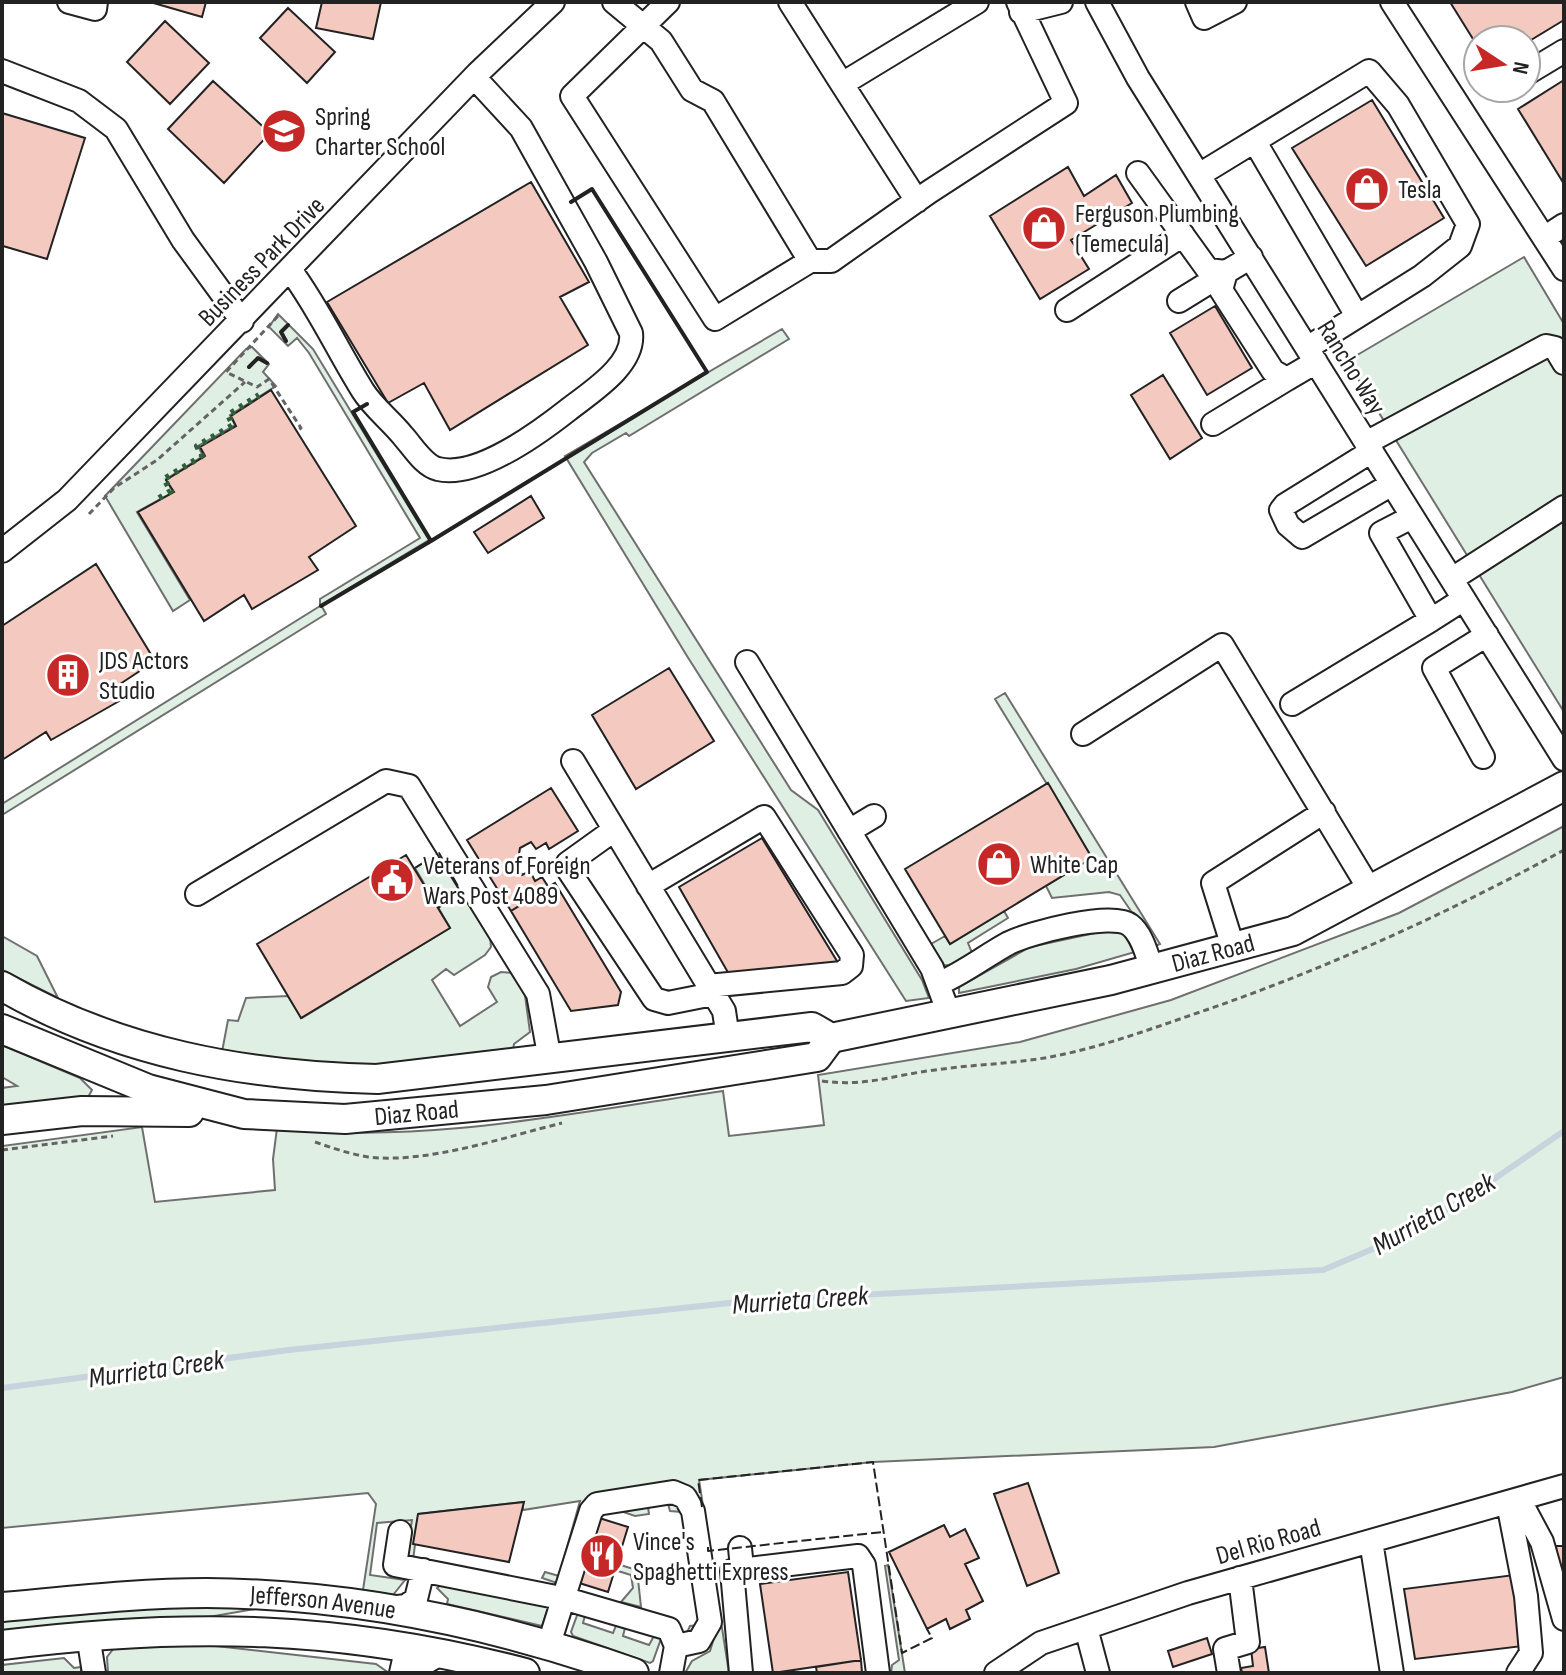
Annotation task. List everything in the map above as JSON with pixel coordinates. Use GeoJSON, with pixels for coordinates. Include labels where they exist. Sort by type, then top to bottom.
{"type":"FeatureCollection","features":[{"type":"Feature","properties":{"kind":"main road","name":"Diaz Road"},"geometry":{"type":"LineString","coordinates":[[2,986],[39,1008],[133,1045],[256,1072],[377,1079],[812,1027],[831,1038],[1152,969],[1293,931],[1564,786]]}},
{"type":"Feature","properties":{"kind":"main road","name":"Diaz Road"},"geometry":{"type":"LineString","coordinates":[[2,1029],[148,1089],[244,1114],[345,1119],[546,1100],[817,1057],[831,1038]]}},
{"type":"Feature","properties":{"kind":"main road"},"geometry":{"type":"LineString","coordinates":[[2,1120],[82,1111],[244,1114]]}},
{"type":"Feature","properties":{"kind":"main road","name":"Jefferson Avenue"},"geometry":{"type":"LineString","coordinates":[[2,1607],[206,1593],[265,1595],[424,1614],[559,1647],[634,1673]]}},
{"type":"Feature","properties":{"kind":"main road"},"geometry":{"type":"LineString","coordinates":[[218,1628],[267,1618],[391,1630],[412,1625],[424,1614]]}},
{"type":"Feature","properties":{"kind":"main road","name":"Jefferson Avenue"},"geometry":{"type":"LineString","coordinates":[[2,1645],[88,1635],[218,1628],[304,1633],[404,1660],[442,1653],[525,1673]]}},
{"type":"Feature","properties":{"kind":"main road"},"geometry":{"type":"LineString","coordinates":[[404,1660],[411,1640],[427,1632],[528,1655],[559,1647]]}},
{"type":"Feature","properties":{"kind":"street"},"geometry":{"type":"LineString","coordinates":[[69,2],[95,9],[96,2]]}},
{"type":"Feature","properties":{"kind":"street","name":"Business Park Drive"},"geometry":{"type":"LineString","coordinates":[[2,551],[67,500],[291,271],[474,77],[553,2]]}},
{"type":"Feature","properties":{"kind":"street"},"geometry":{"type":"LineString","coordinates":[[614,2],[639,26],[661,41],[692,90],[713,101],[810,261]]}},
{"type":"Feature","properties":{"kind":"street"},"geometry":{"type":"LineString","coordinates":[[668,2],[639,26],[572,96],[715,319],[810,261],[831,261],[1066,103],[1019,7],[1061,2]]}},
{"type":"Feature","properties":{"kind":"street"},"geometry":{"type":"LineString","coordinates":[[790,2],[917,201]]}},
{"type":"Feature","properties":{"kind":"street"},"geometry":{"type":"LineString","coordinates":[[842,84],[977,2]]}},
{"type":"Feature","properties":{"kind":"street","name":"Rancho Way"},"geometry":{"type":"LineString","coordinates":[[1097,2],[1138,78],[1564,759]]}},
{"type":"Feature","properties":{"kind":"street"},"geometry":{"type":"LineString","coordinates":[[1197,2],[1204,18],[1235,2]]}},
{"type":"Feature","properties":{"kind":"street"},"geometry":{"type":"LineString","coordinates":[[1392,2],[1564,269]]}},
{"type":"Feature","properties":{"kind":"street"},"geometry":{"type":"LineString","coordinates":[[1542,64],[1564,51]]}},
{"type":"Feature","properties":{"kind":"street"},"geometry":{"type":"LineString","coordinates":[[2,71],[79,101],[116,129],[183,240],[242,321]]}},
{"type":"Feature","properties":{"kind":"street"},"geometry":{"type":"LineString","coordinates":[[1199,175],[1369,71],[1398,105],[1468,224],[1460,246],[1422,276],[1357,316],[1287,379],[1213,424]]}},
{"type":"Feature","properties":{"kind":"street"},"geometry":{"type":"LineString","coordinates":[[291,271],[314,302],[365,394],[423,460],[439,470],[485,463],[531,439],[604,382],[626,355],[632,343],[631,333],[596,262],[521,128],[474,77]]}},
{"type":"Feature","properties":{"kind":"street"},"geometry":{"type":"LineString","coordinates":[[1255,142],[1357,316]]}},
{"type":"Feature","properties":{"kind":"street"},"geometry":{"type":"LineString","coordinates":[[1138,173],[1208,270],[1226,272]]}},
{"type":"Feature","properties":{"kind":"street"},"geometry":{"type":"LineString","coordinates":[[1544,238],[1564,225]]}},
{"type":"Feature","properties":{"kind":"street"},"geometry":{"type":"LineString","coordinates":[[1067,310],[1183,235]]}},
{"type":"Feature","properties":{"kind":"street"},"geometry":{"type":"LineString","coordinates":[[1179,301],[1251,257]]}},
{"type":"Feature","properties":{"kind":"street"},"geometry":{"type":"LineString","coordinates":[[1226,272],[1221,290],[1273,371],[1287,379]]}},
{"type":"Feature","properties":{"kind":"street"},"geometry":{"type":"LineString","coordinates":[[1392,484],[1302,537],[1288,525],[1281,510],[1339,474],[1369,447],[1546,346],[1555,348],[1564,363]]}},
{"type":"Feature","properties":{"kind":"street"},"geometry":{"type":"LineString","coordinates":[[1452,579],[1564,507]]}},
{"type":"Feature","properties":{"kind":"street"},"geometry":{"type":"LineString","coordinates":[[1412,517],[1381,533],[1431,620]]}},
{"type":"Feature","properties":{"kind":"street"},"geometry":{"type":"LineString","coordinates":[[1292,704],[1464,599]]}},
{"type":"Feature","properties":{"kind":"street"},"geometry":{"type":"LineString","coordinates":[[1483,757],[1434,668],[1487,635]]}},
{"type":"Feature","properties":{"kind":"street"},"geometry":{"type":"LineString","coordinates":[[1083,734],[1222,645],[1370,890]]}},
{"type":"Feature","properties":{"kind":"street"},"geometry":{"type":"LineString","coordinates":[[747,662],[938,984],[949,1014]]}},
{"type":"Feature","properties":{"kind":"street"},"geometry":{"type":"LineString","coordinates":[[573,761],[724,1011],[728,1038]]}},
{"type":"Feature","properties":{"kind":"street"},"geometry":{"type":"LineString","coordinates":[[197,894],[386,781],[409,786],[538,994],[550,1060]]}},
{"type":"Feature","properties":{"kind":"street"},"geometry":{"type":"LineString","coordinates":[[1233,947],[1213,883],[1324,812]]}},
{"type":"Feature","properties":{"kind":"street"},"geometry":{"type":"LineString","coordinates":[[849,831],[874,816]]}},
{"type":"Feature","properties":{"kind":"street"},"geometry":{"type":"LineString","coordinates":[[614,830],[568,863],[569,871],[654,999],[668,1003],[711,990],[842,973],[851,966],[852,955],[764,817],[648,886]]}},
{"type":"Feature","properties":{"kind":"street"},"geometry":{"type":"LineString","coordinates":[[938,984],[1011,942],[1036,933],[1110,919],[1123,921],[1134,928],[1152,969]]}},
{"type":"Feature","properties":{"kind":"street","name":"Del Rio Road"},"geometry":{"type":"LineString","coordinates":[[996,1673],[1041,1643],[1086,1628],[1240,1578],[1564,1486]]}},
{"type":"Feature","properties":{"kind":"street"},"geometry":{"type":"LineString","coordinates":[[559,1647],[563,1598],[591,1511],[607,1500],[678,1493],[693,1511],[710,1622],[699,1641],[676,1646]]}},
{"type":"Feature","properties":{"kind":"street"},"geometry":{"type":"LineString","coordinates":[[1514,1501],[1553,1540],[1564,1619]]}},
{"type":"Feature","properties":{"kind":"street"},"geometry":{"type":"LineString","coordinates":[[1514,1501],[1531,1653],[1518,1673]]}},
{"type":"Feature","properties":{"kind":"street"},"geometry":{"type":"LineString","coordinates":[[400,1532],[395,1565],[563,1598],[669,1629],[676,1646],[671,1673]]}},
{"type":"Feature","properties":{"kind":"street"},"geometry":{"type":"LineString","coordinates":[[1371,1541],[1392,1673]]}},
{"type":"Feature","properties":{"kind":"street"},"geometry":{"type":"LineString","coordinates":[[741,1673],[731,1583],[732,1571],[741,1558],[858,1556],[862,1559],[878,1673]]}},
{"type":"Feature","properties":{"kind":"street"},"geometry":{"type":"LineString","coordinates":[[387,1608],[406,1606],[416,1599],[428,1571]]}},
{"type":"Feature","properties":{"kind":"street"},"geometry":{"type":"LineString","coordinates":[[424,1614],[428,1571]]}},
{"type":"Feature","properties":{"kind":"street"},"geometry":{"type":"LineString","coordinates":[[1224,1672],[1225,1649],[1248,1642],[1240,1578]]}},
{"type":"Feature","properties":{"kind":"street"},"geometry":{"type":"LineString","coordinates":[[1086,1628],[1098,1673]]}},
{"type":"Feature","properties":{"kind":"street"},"geometry":{"type":"LineString","coordinates":[[88,1635],[94,1673]]}},
{"type":"Feature","properties":{"kind":"street"},"geometry":{"type":"LineString","coordinates":[[419,1673],[423,1664],[442,1653]]}},
{"type":"Feature","properties":{"kind":"path"},"geometry":{"type":"LineString","coordinates":[[278,316],[226,372],[257,387],[269,379],[301,428],[297,431]]}},
{"type":"Feature","properties":{"kind":"path"},"geometry":{"type":"LineString","coordinates":[[89,514],[114,488],[157,460],[245,382]]}},
{"type":"Feature","properties":{"kind":"green space"},"geometry":{"type":"Polygon","coordinates":[[[1524,257],[1564,324],[1564,712],[1347,361],[1524,257]]]}},
{"type":"Feature","properties":{"kind":"green space"},"geometry":{"type":"Polygon","coordinates":[[[278,314],[313,349],[429,540],[321,605],[326,614],[2,815],[2,804],[320,606],[320,599],[420,538],[309,353],[297,338],[288,346],[269,327],[278,314]]]}},
{"type":"Feature","properties":{"kind":"green space"},"geometry":{"type":"Polygon","coordinates":[[[782,329],[789,339],[629,436],[626,433],[592,453],[584,462],[791,790],[818,810],[922,980],[929,998],[906,1001],[687,656],[565,456],[782,329]]]}},
{"type":"Feature","properties":{"kind":"green space"},"geometry":{"type":"Polygon","coordinates":[[[252,347],[269,364],[263,372],[276,386],[230,415],[235,425],[198,446],[203,456],[166,479],[173,492],[137,512],[190,600],[173,611],[105,496],[246,349],[252,347]]]}},
{"type":"Feature","properties":{"kind":"green space"},"geometry":{"type":"Polygon","coordinates":[[[1005,693],[1160,944],[1155,946],[1120,895],[1109,892],[1052,898],[1046,886],[1092,858],[995,699],[1005,693]]]}},
{"type":"Feature","properties":{"kind":"green space"},"geometry":{"type":"Polygon","coordinates":[[[1564,826],[1564,1377],[1512,1392],[1214,1447],[873,1462],[699,1480],[729,1673],[685,1673],[692,1661],[710,1651],[714,1638],[696,1499],[600,1494],[563,1585],[542,1578],[545,1572],[559,1576],[580,1501],[523,1510],[523,1502],[419,1514],[413,1560],[406,1556],[412,1520],[377,1523],[370,1575],[405,1580],[393,1595],[363,1590],[376,1504],[368,1493],[2,1528],[2,1146],[142,1127],[155,1202],[275,1190],[273,1159],[277,1128],[333,1132],[445,1129],[501,1124],[723,1091],[729,1136],[824,1125],[818,1075],[1020,1042],[1171,1000],[1399,913],[1564,826]]]}},
{"type":"Feature","properties":{"kind":"green space"},"geometry":{"type":"Polygon","coordinates":[[[439,853],[490,936],[491,947],[485,955],[454,975],[446,969],[432,980],[460,1026],[497,1002],[488,987],[491,977],[501,972],[513,973],[524,988],[530,1032],[514,1044],[513,1050],[389,1065],[312,1064],[222,1052],[228,1020],[238,1021],[246,998],[288,996],[302,1018],[450,928],[415,868],[439,853]]]}},
{"type":"Feature","properties":{"kind":"green space"},"geometry":{"type":"Polygon","coordinates":[[[1004,911],[1008,918],[968,943],[972,953],[954,966],[944,965],[931,944],[945,936],[950,944],[1004,911]]]}},
{"type":"Feature","properties":{"kind":"green space"},"geometry":{"type":"Polygon","coordinates":[[[1109,930],[1124,934],[1135,952],[1076,969],[959,993],[959,987],[1030,947],[1109,930]]]}},
{"type":"Feature","properties":{"kind":"green space"},"geometry":{"type":"Polygon","coordinates":[[[2,936],[37,956],[58,998],[2,970],[2,936]]]}},
{"type":"Feature","properties":{"kind":"green space"},"geometry":{"type":"Polygon","coordinates":[[[2,1045],[80,1078],[92,1090],[87,1099],[2,1111],[2,1088],[17,1086],[2,1077],[2,1045]]]}},
{"type":"Feature","properties":{"kind":"green space"},"geometry":{"type":"Polygon","coordinates":[[[681,1502],[704,1626],[686,1635],[690,1626],[699,1625],[682,1512],[670,1511],[668,1504],[648,1507],[649,1514],[635,1516],[609,1507],[681,1502]]]}},
{"type":"Feature","properties":{"kind":"green space"},"geometry":{"type":"Polygon","coordinates":[[[617,1564],[637,1570],[641,1607],[621,1602],[633,1588],[631,1575],[615,1570],[617,1564]]]}},
{"type":"Feature","properties":{"kind":"green space"},"geometry":{"type":"Polygon","coordinates":[[[888,1565],[905,1673],[891,1673],[892,1665],[899,1660],[885,1566],[888,1565]]]}},
{"type":"Feature","properties":{"kind":"green space"},"geometry":{"type":"Polygon","coordinates":[[[441,1585],[549,1605],[542,1626],[447,1604],[448,1599],[437,1588],[441,1585]]]}},
{"type":"Feature","properties":{"kind":"green space"},"geometry":{"type":"Polygon","coordinates":[[[175,1606],[260,1608],[203,1618],[146,1618],[2,1633],[2,1619],[175,1606]]]}},
{"type":"Feature","properties":{"kind":"green space"},"geometry":{"type":"Polygon","coordinates":[[[579,1610],[586,1612],[583,1623],[613,1633],[617,1623],[626,1624],[623,1636],[649,1645],[654,1636],[662,1636],[653,1661],[650,1663],[573,1636],[571,1632],[579,1610]]]}},
{"type":"Feature","properties":{"kind":"green space"},"geometry":{"type":"Polygon","coordinates":[[[189,1643],[376,1664],[389,1673],[108,1673],[107,1657],[114,1648],[189,1643]]]}},
{"type":"Feature","properties":{"kind":"green space"},"geometry":{"type":"Polygon","coordinates":[[[64,1658],[74,1668],[81,1667],[81,1673],[2,1673],[2,1665],[64,1658]]]}},
{"type":"Feature","properties":{"kind":"building"},"geometry":{"type":"Polygon","coordinates":[[[150,2],[206,2],[202,17],[150,2]]]}},
{"type":"Feature","properties":{"kind":"building"},"geometry":{"type":"Polygon","coordinates":[[[322,2],[381,2],[373,39],[316,28],[322,2]]]}},
{"type":"Feature","properties":{"kind":"building"},"geometry":{"type":"Polygon","coordinates":[[[1450,2],[1564,2],[1564,20],[1542,33],[1542,24],[1464,24],[1450,2]]]}},
{"type":"Feature","properties":{"kind":"building"},"geometry":{"type":"Polygon","coordinates":[[[288,8],[335,52],[307,83],[260,38],[288,8]]]}},
{"type":"Feature","properties":{"kind":"building"},"geometry":{"type":"Polygon","coordinates":[[[165,21],[209,63],[170,104],[127,62],[165,21]]]}},
{"type":"Feature","properties":{"kind":"building"},"geometry":{"type":"Polygon","coordinates":[[[1564,80],[1564,184],[1518,109],[1526,104],[1542,104],[1542,94],[1564,80]]]}},
{"type":"Feature","properties":{"kind":"building"},"geometry":{"type":"Polygon","coordinates":[[[213,81],[270,133],[224,183],[168,129],[213,81]]]}},
{"type":"Feature","properties":{"kind":"building"},"geometry":{"type":"Polygon","coordinates":[[[1372,100],[1444,218],[1366,266],[1292,148],[1372,100]]]}},
{"type":"Feature","properties":{"kind":"building"},"geometry":{"type":"Polygon","coordinates":[[[2,113],[85,138],[47,259],[2,248],[2,113]]]}},
{"type":"Feature","properties":{"kind":"building","name":"Ferguson Plumbing (Temecula)"},"geometry":{"type":"Polygon","coordinates":[[[1068,167],[1084,196],[1116,175],[1132,203],[1071,240],[1089,269],[1040,299],[990,216],[1068,167]]]}},
{"type":"Feature","properties":{"kind":"building"},"geometry":{"type":"Polygon","coordinates":[[[531,182],[589,282],[560,297],[588,345],[450,430],[424,383],[388,403],[327,302],[531,182]]]}},
{"type":"Feature","properties":{"kind":"building"},"geometry":{"type":"Polygon","coordinates":[[[1215,306],[1252,368],[1207,395],[1170,333],[1215,306]]]}},
{"type":"Feature","properties":{"kind":"building"},"geometry":{"type":"Polygon","coordinates":[[[1163,375],[1202,438],[1170,459],[1131,395],[1163,375]]]}},
{"type":"Feature","properties":{"kind":"building"},"geometry":{"type":"Polygon","coordinates":[[[271,390],[356,526],[309,557],[318,570],[252,609],[244,595],[204,621],[138,512],[174,492],[166,480],[205,456],[200,447],[236,426],[231,416],[271,390]]]}},
{"type":"Feature","properties":{"kind":"building"},"geometry":{"type":"Polygon","coordinates":[[[531,496],[544,518],[488,553],[474,532],[531,496]]]}},
{"type":"Feature","properties":{"kind":"building","name":"JDS Actors Studio"},"geometry":{"type":"Polygon","coordinates":[[[96,564],[155,661],[114,688],[121,700],[51,740],[46,732],[2,760],[2,626],[96,564]]]}},
{"type":"Feature","properties":{"kind":"building"},"geometry":{"type":"Polygon","coordinates":[[[669,668],[714,741],[636,789],[592,715],[669,668]]]}},
{"type":"Feature","properties":{"kind":"building","name":"White Cap"},"geometry":{"type":"Polygon","coordinates":[[[1048,783],[1092,858],[950,944],[905,869],[1048,783]]]}},
{"type":"Feature","properties":{"kind":"building"},"geometry":{"type":"Polygon","coordinates":[[[551,788],[578,831],[549,849],[546,843],[536,849],[531,842],[520,848],[517,866],[522,875],[530,871],[535,881],[542,877],[549,888],[511,911],[467,840],[551,788]]]}},
{"type":"Feature","properties":{"kind":"building"},"geometry":{"type":"Polygon","coordinates":[[[762,838],[840,966],[730,976],[679,887],[762,838]]]}},
{"type":"Feature","properties":{"kind":"building"},"geometry":{"type":"Polygon","coordinates":[[[406,855],[450,928],[301,1018],[257,944],[406,855]]]}},
{"type":"Feature","properties":{"kind":"building"},"geometry":{"type":"Polygon","coordinates":[[[555,883],[621,992],[618,1005],[571,1011],[511,911],[555,883]]]}},
{"type":"Feature","properties":{"kind":"building"},"geometry":{"type":"Polygon","coordinates":[[[1028,1483],[1059,1573],[1027,1586],[994,1494],[1028,1483]]]}},
{"type":"Feature","properties":{"kind":"building"},"geometry":{"type":"Polygon","coordinates":[[[524,1502],[509,1562],[413,1544],[418,1514],[524,1502]]]}},
{"type":"Feature","properties":{"kind":"building","name":"Vince's Spaghetti Express"},"geometry":{"type":"Polygon","coordinates":[[[596,1517],[628,1527],[608,1592],[576,1582],[596,1517]]]}},
{"type":"Feature","properties":{"kind":"building"},"geometry":{"type":"Polygon","coordinates":[[[944,1525],[950,1537],[965,1529],[979,1558],[965,1564],[983,1601],[966,1610],[970,1619],[950,1629],[946,1619],[927,1629],[889,1552],[944,1525]]]}},
{"type":"Feature","properties":{"kind":"building"},"geometry":{"type":"Polygon","coordinates":[[[1556,1546],[1564,1546],[1564,1583],[1560,1583],[1556,1546]]]}},
{"type":"Feature","properties":{"kind":"building"},"geometry":{"type":"Polygon","coordinates":[[[848,1572],[861,1660],[773,1673],[760,1584],[848,1572]]]}},
{"type":"Feature","properties":{"kind":"building"},"geometry":{"type":"Polygon","coordinates":[[[1514,1575],[1523,1646],[1415,1659],[1404,1589],[1514,1575]]]}},
{"type":"Feature","properties":{"kind":"building"},"geometry":{"type":"Polygon","coordinates":[[[1207,1638],[1212,1654],[1173,1667],[1168,1651],[1207,1638]]]}},
{"type":"Feature","properties":{"kind":"building"},"geometry":{"type":"Polygon","coordinates":[[[1265,1647],[1269,1673],[1242,1673],[1241,1668],[1253,1666],[1251,1649],[1265,1647]]]}},
{"type":"Feature","properties":{"kind":"building"},"geometry":{"type":"Polygon","coordinates":[[[861,1660],[862,1673],[817,1673],[816,1667],[861,1660]]]}},
{"type":"Feature","properties":{"kind":"waterway","name":"Murrieta Creek"},"geometry":{"type":"LineString","coordinates":[[2,1388],[289,1350],[748,1301],[1323,1270],[1375,1248],[1459,1203],[1564,1131]]}},
{"type":"Feature","properties":{"kind":"hedge"},"geometry":{"type":"LineString","coordinates":[[159,498],[171,491],[164,479],[202,456],[197,446],[233,425],[228,415],[259,395]]}},
{"type":"Feature","properties":{"kind":"fence"},"geometry":{"type":"LineString","coordinates":[[415,868],[439,853],[462,893],[438,908]]}},
{"type":"Feature","properties":{"kind":"fence"},"geometry":{"type":"LineString","coordinates":[[702,1507],[698,1480],[873,1462],[902,1653],[932,1638],[927,1629]]}},
{"type":"Feature","properties":{"kind":"fence"},"geometry":{"type":"LineString","coordinates":[[708,1547],[708,1551],[883,1532]]}},
{"type":"Feature","properties":{"kind":"wall"},"geometry":{"type":"LineString","coordinates":[[431,541],[707,372],[592,189],[571,202]]}},
{"type":"Feature","properties":{"kind":"wall"},"geometry":{"type":"LineString","coordinates":[[286,341],[281,332],[288,325]]}},
{"type":"Feature","properties":{"kind":"wall"},"geometry":{"type":"LineString","coordinates":[[249,367],[258,358],[267,363]]}},
{"type":"Feature","properties":{"kind":"wall"},"geometry":{"type":"LineString","coordinates":[[321,606],[431,541],[353,412],[367,404]]}},
{"type":"Feature","properties":{"kind":"place","name":"Spring Charter School"},"geometry":{"type":"Point","coordinates":[284,131]}},
{"type":"Feature","properties":{"kind":"place","name":"Tesla"},"geometry":{"type":"Point","coordinates":[1367,189]}},
{"type":"Feature","properties":{"kind":"place","name":"Ferguson Plumbing (Temecula)"},"geometry":{"type":"Point","coordinates":[1044,228]}},
{"type":"Feature","properties":{"kind":"place","name":"JDS Actors Studio"},"geometry":{"type":"Point","coordinates":[68,675]}},
{"type":"Feature","properties":{"kind":"place","name":"White Cap"},"geometry":{"type":"Point","coordinates":[999,864]}},
{"type":"Feature","properties":{"kind":"place","name":"Veterans of Foreign Wars Post 4089"},"geometry":{"type":"Point","coordinates":[392,880]}},
{"type":"Feature","properties":{"kind":"place","name":"Vince's Spaghetti Express"},"geometry":{"type":"Point","coordinates":[602,1556]}}]}
